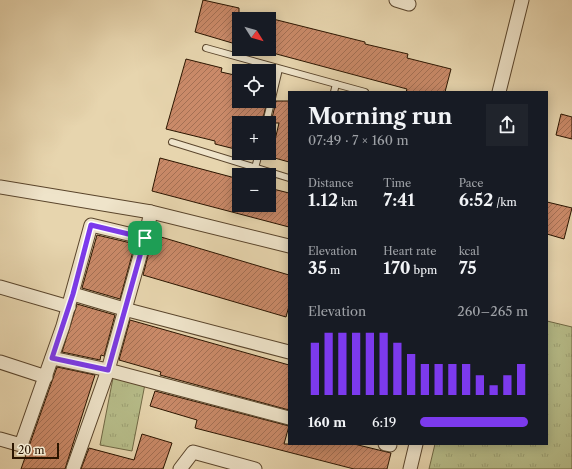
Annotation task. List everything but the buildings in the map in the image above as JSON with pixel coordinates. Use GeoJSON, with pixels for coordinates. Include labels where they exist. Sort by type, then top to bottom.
{"type":"FeatureCollection","features":[{"type":"Feature","properties":{"kind":"street"},"geometry":{"type":"LineString","coordinates":[[396,0],[409,4]]}},
{"type":"Feature","properties":{"kind":"street"},"geometry":{"type":"LineString","coordinates":[[499,91],[522,0]]}},
{"type":"Feature","properties":{"kind":"street"},"geometry":{"type":"LineString","coordinates":[[0,187],[151,212],[288,246]]}},
{"type":"Feature","properties":{"kind":"street"},"geometry":{"type":"LineString","coordinates":[[73,469],[108,370],[151,212]]}},
{"type":"Feature","properties":{"kind":"street"},"geometry":{"type":"LineString","coordinates":[[0,439],[21,445],[46,377],[69,307],[91,225],[145,238]]}},
{"type":"Feature","properties":{"kind":"street"},"geometry":{"type":"LineString","coordinates":[[0,288],[69,307]]}},
{"type":"Feature","properties":{"kind":"street"},"geometry":{"type":"LineString","coordinates":[[73,294],[124,309],[288,352]]}},
{"type":"Feature","properties":{"kind":"street"},"geometry":{"type":"LineString","coordinates":[[52,358],[108,370],[288,418]]}},
{"type":"Feature","properties":{"kind":"street"},"geometry":{"type":"LineString","coordinates":[[0,362],[46,377]]}},
{"type":"Feature","properties":{"kind":"street"},"geometry":{"type":"LineString","coordinates":[[410,469],[416,445]]}},
{"type":"Feature","properties":{"kind":"street"},"geometry":{"type":"LineString","coordinates":[[180,469],[193,452],[255,469]]}},
{"type":"Feature","properties":{"kind":"lane"},"geometry":{"type":"LineString","coordinates":[[206,48],[361,91]]}},
{"type":"Feature","properties":{"kind":"lane"},"geometry":{"type":"LineString","coordinates":[[268,116],[279,69]]}},
{"type":"Feature","properties":{"kind":"lane"},"geometry":{"type":"LineString","coordinates":[[334,91],[336,84]]}},
{"type":"Feature","properties":{"kind":"lane"},"geometry":{"type":"LineString","coordinates":[[172,142],[255,168],[257,160]]}},
{"type":"Feature","properties":{"kind":"lane"},"geometry":{"type":"LineString","coordinates":[[276,174],[288,178]]}},
{"type":"Feature","properties":{"kind":"green space"},"geometry":{"type":"Polygon","coordinates":[[[548,321],[572,327],[572,469],[429,469],[435,445],[548,445],[548,321]]]}},
{"type":"Feature","properties":{"kind":"green space"},"geometry":{"type":"Polygon","coordinates":[[[113,378],[145,384],[132,451],[100,445],[113,378]]]}},
{"type":"Feature","properties":{"kind":"route"},"geometry":{"type":"LineString","coordinates":[[91,225],[145,238],[108,370],[52,358],[73,294],[91,225]]}}]}
